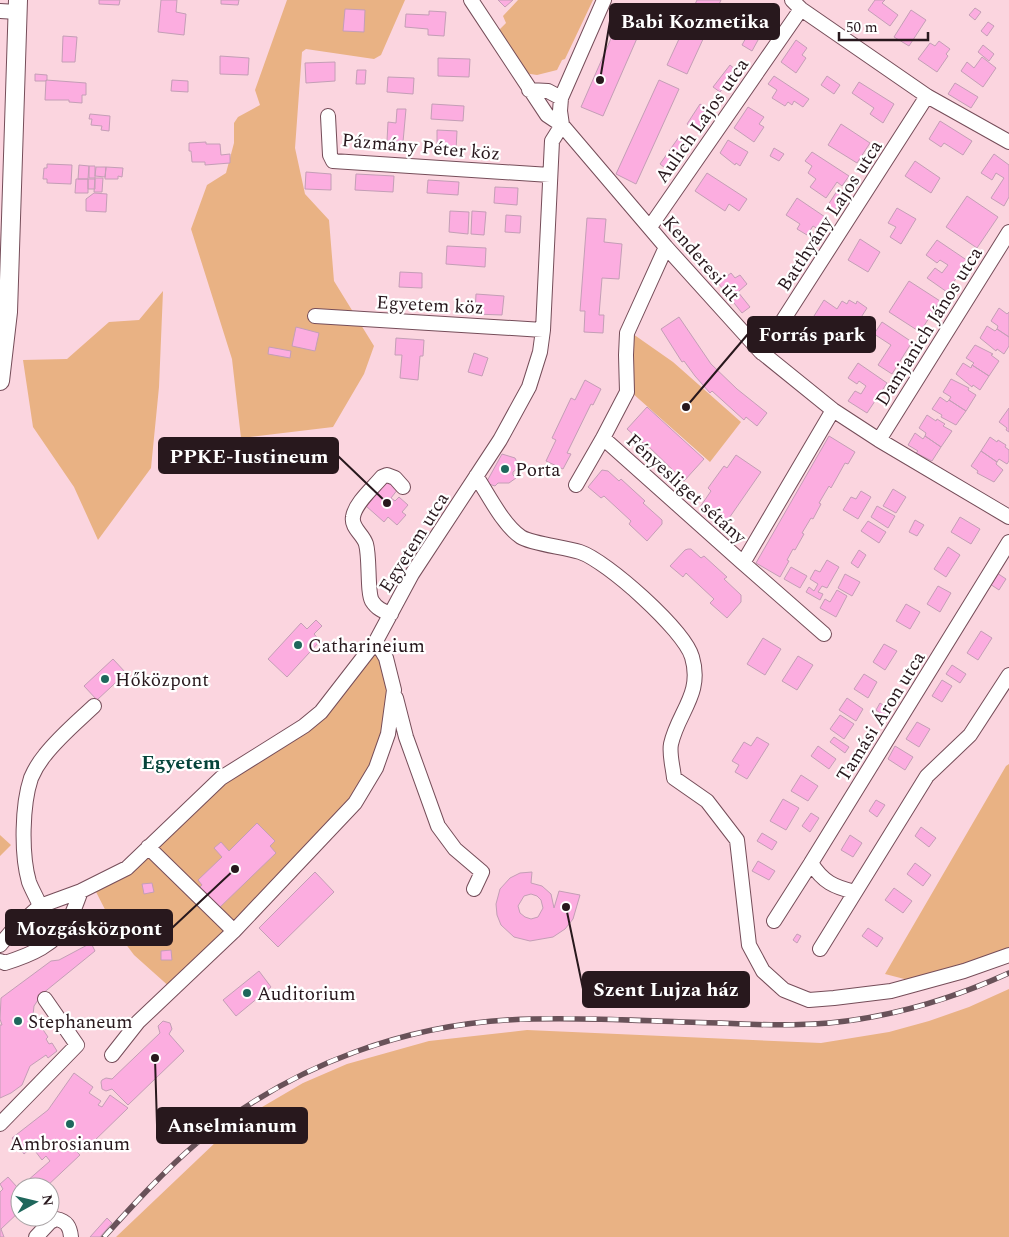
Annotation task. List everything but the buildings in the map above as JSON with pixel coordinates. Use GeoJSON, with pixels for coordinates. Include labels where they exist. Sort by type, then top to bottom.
{"type":"FeatureCollection","features":[{"type":"Feature","properties":{"kind":"main road"},"geometry":{"type":"LineString","coordinates":[[0,381],[8,312],[12,8]]}},
{"type":"Feature","properties":{"kind":"street","name":"Kenderesi út"},"geometry":{"type":"LineString","coordinates":[[471,0],[547,115],[562,125],[666,247],[762,353],[833,410],[879,440],[1007,512]]}},
{"type":"Feature","properties":{"kind":"street","name":"Egyetem utca"},"geometry":{"type":"LineString","coordinates":[[0,945],[10,933],[40,906],[81,891],[128,868],[221,778],[304,726],[321,712],[376,641],[412,574],[500,440],[529,388],[540,352],[543,330],[552,141],[562,125],[561,98],[604,0]]}},
{"type":"Feature","properties":{"kind":"street"},"geometry":{"type":"LineString","coordinates":[[796,4],[927,96],[1009,142]]}},
{"type":"Feature","properties":{"kind":"street","name":"Aulich Lajos utca"},"geometry":{"type":"LineString","coordinates":[[650,227],[796,4]]}},
{"type":"Feature","properties":{"kind":"street"},"geometry":{"type":"LineString","coordinates":[[529,90],[548,91],[561,98]]}},
{"type":"Feature","properties":{"kind":"street","name":"Batthyány Lajos utca"},"geometry":{"type":"LineString","coordinates":[[762,353],[927,96]]}},
{"type":"Feature","properties":{"kind":"street","name":"Pázmány Péter köz"},"geometry":{"type":"LineString","coordinates":[[328,116],[330,155],[334,161],[550,175]]}},
{"type":"Feature","properties":{"kind":"street","name":"Damjanich János utca"},"geometry":{"type":"LineString","coordinates":[[879,440],[1009,232]]}},
{"type":"Feature","properties":{"kind":"street","name":"Fényesliget sétány"},"geometry":{"type":"LineString","coordinates":[[666,247],[627,334],[627,392],[604,438],[824,634]]}},
{"type":"Feature","properties":{"kind":"street","name":"Egyetem köz"},"geometry":{"type":"LineString","coordinates":[[315,316],[543,330]]}},
{"type":"Feature","properties":{"kind":"street","name":"Fényesliget sétány"},"geometry":{"type":"LineString","coordinates":[[743,563],[833,410]]}},
{"type":"Feature","properties":{"kind":"street"},"geometry":{"type":"LineString","coordinates":[[576,484],[604,438]]}},
{"type":"Feature","properties":{"kind":"street"},"geometry":{"type":"LineString","coordinates":[[391,614],[378,609],[371,599],[366,542],[352,524],[356,508],[382,477],[387,475],[395,478],[403,487]]}},
{"type":"Feature","properties":{"kind":"street"},"geometry":{"type":"LineString","coordinates":[[476,476],[511,528],[523,538],[581,552],[597,559],[614,571],[672,626],[685,641],[692,656],[695,675],[691,698],[671,744],[674,778],[707,801],[737,840],[749,946],[763,971],[784,990],[809,1000],[892,991],[964,971],[1009,955]]}},
{"type":"Feature","properties":{"kind":"street","name":"Tamási Áron utca"},"geometry":{"type":"LineString","coordinates":[[774,921],[1009,542]]}},
{"type":"Feature","properties":{"kind":"street"},"geometry":{"type":"LineString","coordinates":[[376,641],[386,658],[406,737],[438,826],[454,849],[482,872],[474,889]]}},
{"type":"Feature","properties":{"kind":"street"},"geometry":{"type":"LineString","coordinates":[[820,949],[927,776],[970,736],[1009,675]]}},
{"type":"Feature","properties":{"kind":"street"},"geometry":{"type":"LineString","coordinates":[[112,1054],[138,1022],[234,931],[354,803],[376,768],[388,734],[394,690]]}},
{"type":"Feature","properties":{"kind":"street"},"geometry":{"type":"LineString","coordinates":[[40,906],[29,881],[25,857],[26,801],[32,778],[44,756],[59,738],[94,706]]}},
{"type":"Feature","properties":{"kind":"street"},"geometry":{"type":"LineString","coordinates":[[148,847],[234,931]]}},
{"type":"Feature","properties":{"kind":"street"},"geometry":{"type":"LineString","coordinates":[[811,864],[823,879],[835,887],[855,892]]}},
{"type":"Feature","properties":{"kind":"street"},"geometry":{"type":"LineString","coordinates":[[0,961],[5,963],[36,952],[53,940],[69,922],[81,891]]}},
{"type":"Feature","properties":{"kind":"street"},"geometry":{"type":"LineString","coordinates":[[0,1124],[77,1045],[45,999]]}},
{"type":"Feature","properties":{"kind":"street"},"geometry":{"type":"LineString","coordinates":[[36,1237],[50,1222],[56,1219],[66,1222],[70,1229],[71,1237]]}},
{"type":"Feature","properties":{"kind":"shaded area"},"geometry":{"type":"Polygon","coordinates":[[[287,0],[405,0],[381,55],[374,59],[306,49],[302,52],[295,148],[305,194],[329,220],[334,281],[374,346],[364,374],[333,427],[241,438],[232,359],[191,229],[207,185],[226,173],[234,143],[234,123],[238,117],[260,105],[255,90],[287,0]]]}},
{"type":"Feature","properties":{"kind":"shaded area"},"geometry":{"type":"Polygon","coordinates":[[[518,0],[593,0],[565,59],[562,60],[557,70],[537,75],[524,73],[497,32],[506,23],[503,16],[518,0]]]}},
{"type":"Feature","properties":{"kind":"shaded area"},"geometry":{"type":"Polygon","coordinates":[[[163,291],[159,387],[151,468],[98,540],[74,487],[33,427],[23,360],[67,359],[109,322],[139,320],[163,291]]]}},
{"type":"Feature","properties":{"kind":"shaded area"},"geometry":{"type":"Polygon","coordinates":[[[633,334],[673,362],[741,422],[710,462],[631,392],[633,334]]]}},
{"type":"Feature","properties":{"kind":"shaded area"},"geometry":{"type":"Polygon","coordinates":[[[376,641],[386,658],[388,734],[355,803],[172,989],[134,955],[116,931],[93,886],[112,877],[221,778],[304,726],[376,641]]]}},
{"type":"Feature","properties":{"kind":"shaded area"},"geometry":{"type":"Polygon","coordinates":[[[1009,764],[1009,961],[916,982],[885,974],[1006,766],[1009,764]]]}},
{"type":"Feature","properties":{"kind":"shaded area"},"geometry":{"type":"Polygon","coordinates":[[[0,835],[11,845],[0,856],[0,835]]]}},
{"type":"Feature","properties":{"kind":"shaded area"},"geometry":{"type":"Polygon","coordinates":[[[1009,989],[1009,1237],[116,1237],[238,1121],[303,1083],[347,1064],[429,1041],[527,1030],[821,1043],[889,1032],[929,1021],[969,1007],[1009,989]]]}},
{"type":"Feature","properties":{"kind":"railway"},"geometry":{"type":"LineString","coordinates":[[104,1237],[173,1164],[234,1114],[273,1090],[313,1069],[355,1052],[398,1038],[442,1028],[487,1022],[533,1019],[604,1019],[775,1025],[829,1023],[876,1016],[921,1006],[966,991],[1009,973]]}},
{"type":"Feature","properties":{"kind":"place","name":"Babi Kozmetika"},"geometry":{"type":"Point","coordinates":[600,80]}},
{"type":"Feature","properties":{"kind":"place","name":"Forrás park"},"geometry":{"type":"Point","coordinates":[686,407]}},
{"type":"Feature","properties":{"kind":"place","name":"Porta"},"geometry":{"type":"Point","coordinates":[505,469]}},
{"type":"Feature","properties":{"kind":"place","name":"PPKE-Iustineum"},"geometry":{"type":"Point","coordinates":[387,503]}},
{"type":"Feature","properties":{"kind":"place","name":"Catharineium"},"geometry":{"type":"Point","coordinates":[298,645]}},
{"type":"Feature","properties":{"kind":"place","name":"Hőközpont"},"geometry":{"type":"Point","coordinates":[105,679]}},
{"type":"Feature","properties":{"kind":"place","name":"Mozgásközpont"},"geometry":{"type":"Point","coordinates":[235,869]}},
{"type":"Feature","properties":{"kind":"place","name":"Szent Lujza ház"},"geometry":{"type":"Point","coordinates":[566,907]}},
{"type":"Feature","properties":{"kind":"place","name":"Auditorium"},"geometry":{"type":"Point","coordinates":[247,993]}},
{"type":"Feature","properties":{"kind":"place","name":"Stephaneum"},"geometry":{"type":"Point","coordinates":[18,1021]}},
{"type":"Feature","properties":{"kind":"place","name":"Anselmianum"},"geometry":{"type":"Point","coordinates":[155,1058]}},
{"type":"Feature","properties":{"kind":"place","name":"Ambrosianum"},"geometry":{"type":"Point","coordinates":[70,1124]}},
{"type":"Feature","properties":{"kind":"district","name":"Egyetem"},"geometry":{"type":"Point","coordinates":[181,762]}}]}
